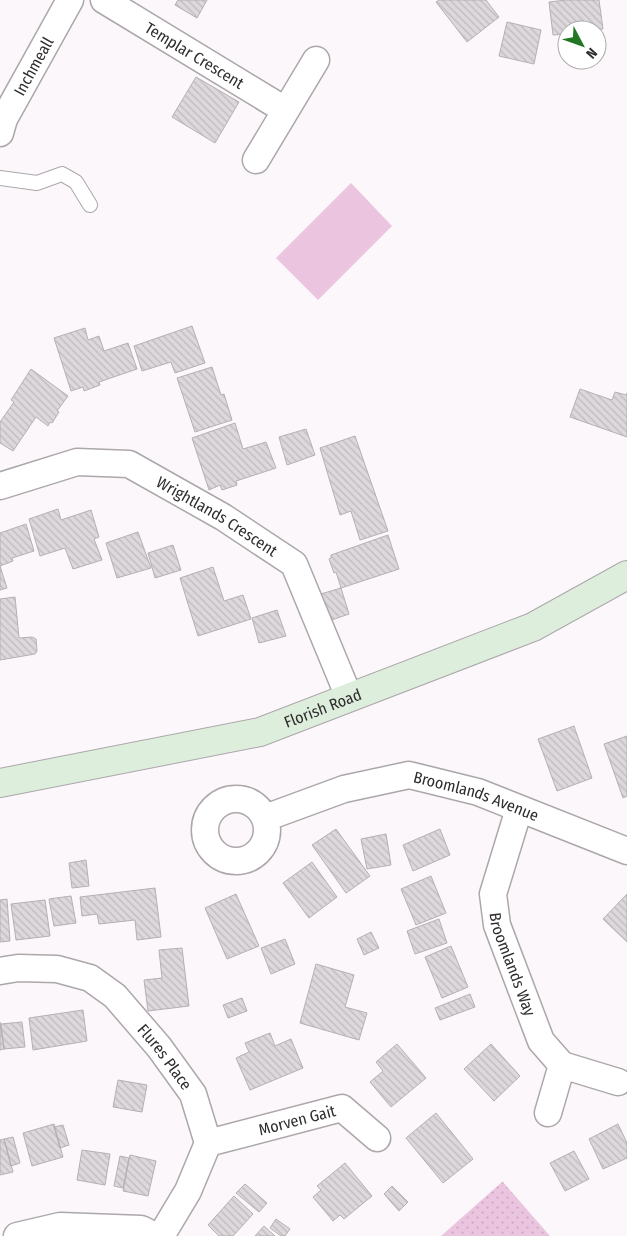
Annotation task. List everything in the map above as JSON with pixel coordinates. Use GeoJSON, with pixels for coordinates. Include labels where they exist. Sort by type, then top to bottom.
{"type":"FeatureCollection","features":[{"type":"Feature","properties":{"kind":"street","name":"Inchmeall"},"geometry":{"type":"LineString","coordinates":[[0,133],[4,119],[70,0]]}},
{"type":"Feature","properties":{"kind":"street","name":"Templar Crescent"},"geometry":{"type":"LineString","coordinates":[[104,0],[285,110]]}},
{"type":"Feature","properties":{"kind":"street"},"geometry":{"type":"LineString","coordinates":[[256,160],[316,60]]}},
{"type":"Feature","properties":{"kind":"street","name":"Wrightlands Crescent"},"geometry":{"type":"LineString","coordinates":[[0,486],[77,462],[128,464],[222,517],[294,564],[349,697]]}},
{"type":"Feature","properties":{"kind":"street","name":"Florish Road"},"geometry":{"type":"LineString","coordinates":[[0,783],[260,732],[533,627],[627,575]]}},
{"type":"Feature","properties":{"kind":"street","name":"Broomlands Avenue"},"geometry":{"type":"LineString","coordinates":[[266,818],[344,789],[409,775],[478,792],[627,851]]}},
{"type":"Feature","properties":{"kind":"street","name":"Broomlands Way"},"geometry":{"type":"LineString","coordinates":[[519,809],[493,894],[497,925],[541,1041],[562,1066]]}},
{"type":"Feature","properties":{"kind":"street","name":"Flures Place"},"geometry":{"type":"LineString","coordinates":[[0,971],[18,968],[57,969],[90,978],[115,996],[159,1047],[193,1094],[208,1143]]}},
{"type":"Feature","properties":{"kind":"street"},"geometry":{"type":"LineString","coordinates":[[548,1113],[562,1066],[618,1082]]}},
{"type":"Feature","properties":{"kind":"street","name":"Morven Gait"},"geometry":{"type":"LineString","coordinates":[[208,1143],[342,1108],[377,1138]]}},
{"type":"Feature","properties":{"kind":"street"},"geometry":{"type":"LineString","coordinates":[[161,1236],[188,1192],[208,1143]]}},
{"type":"Feature","properties":{"kind":"street"},"geometry":{"type":"LineString","coordinates":[[17,1236],[60,1226],[141,1229],[155,1236]]}},
{"type":"Feature","properties":{"kind":"lane"},"geometry":{"type":"LineString","coordinates":[[0,178],[37,183],[62,174],[76,182],[90,205]]}},
{"type":"Feature","properties":{"kind":"shaded area"},"geometry":{"type":"Polygon","coordinates":[[[351,183],[392,226],[318,300],[276,258],[351,183]]]}},
{"type":"Feature","properties":{"kind":"shaded area"},"geometry":{"type":"Polygon","coordinates":[[[502,1182],[550,1236],[441,1236],[502,1182]]]}},
{"type":"Feature","properties":{"kind":"building"},"geometry":{"type":"Polygon","coordinates":[[[178,0],[207,0],[197,18],[175,5],[178,0]]]}},
{"type":"Feature","properties":{"kind":"building"},"geometry":{"type":"Polygon","coordinates":[[[439,0],[486,0],[499,17],[467,42],[436,2],[439,0]]]}},
{"type":"Feature","properties":{"kind":"building"},"geometry":{"type":"Polygon","coordinates":[[[599,0],[602,20],[557,20],[557,35],[553,35],[549,2],[599,0]]]}},
{"type":"Feature","properties":{"kind":"building"},"geometry":{"type":"Polygon","coordinates":[[[507,22],[541,30],[534,64],[499,56],[507,22]]]}},
{"type":"Feature","properties":{"kind":"building"},"geometry":{"type":"Polygon","coordinates":[[[196,77],[239,102],[215,143],[172,117],[196,77]]]}},
{"type":"Feature","properties":{"kind":"building"},"geometry":{"type":"Polygon","coordinates":[[[192,326],[205,363],[175,373],[171,362],[142,371],[134,346],[192,326]]]}},
{"type":"Feature","properties":{"kind":"building"},"geometry":{"type":"Polygon","coordinates":[[[85,328],[88,340],[99,336],[104,351],[128,343],[137,369],[99,382],[100,385],[84,391],[83,387],[71,391],[54,338],[85,328]]]}},
{"type":"Feature","properties":{"kind":"building"},"geometry":{"type":"Polygon","coordinates":[[[212,367],[221,395],[224,394],[232,420],[195,432],[177,378],[212,367]]]}},
{"type":"Feature","properties":{"kind":"building"},"geometry":{"type":"Polygon","coordinates":[[[31,369],[68,396],[57,411],[59,412],[52,423],[50,422],[48,426],[36,417],[13,451],[0,443],[0,422],[14,402],[11,400],[31,369]]]}},
{"type":"Feature","properties":{"kind":"building"},"geometry":{"type":"Polygon","coordinates":[[[580,389],[612,400],[615,392],[626,395],[627,393],[627,437],[570,417],[580,389]]]}},
{"type":"Feature","properties":{"kind":"building"},"geometry":{"type":"Polygon","coordinates":[[[235,423],[243,449],[266,442],[276,468],[236,481],[237,485],[222,490],[220,485],[209,490],[192,438],[235,423]]]}},
{"type":"Feature","properties":{"kind":"building"},"geometry":{"type":"Polygon","coordinates":[[[306,429],[315,455],[287,465],[279,437],[306,429]]]}},
{"type":"Feature","properties":{"kind":"building"},"geometry":{"type":"Polygon","coordinates":[[[355,436],[388,531],[360,540],[351,511],[340,515],[320,448],[355,436]]]}},
{"type":"Feature","properties":{"kind":"building"},"geometry":{"type":"Polygon","coordinates":[[[58,509],[61,520],[91,510],[99,537],[94,539],[102,560],[73,569],[65,548],[40,556],[29,519],[58,509]]]}},
{"type":"Feature","properties":{"kind":"building"},"geometry":{"type":"Polygon","coordinates":[[[26,524],[34,551],[12,558],[13,561],[0,566],[0,533],[26,524]]]}},
{"type":"Feature","properties":{"kind":"building"},"geometry":{"type":"Polygon","coordinates":[[[138,532],[151,568],[117,578],[106,543],[138,532]]]}},
{"type":"Feature","properties":{"kind":"building"},"geometry":{"type":"Polygon","coordinates":[[[388,535],[399,569],[341,588],[329,559],[331,555],[388,535]]]}},
{"type":"Feature","properties":{"kind":"building"},"geometry":{"type":"Polygon","coordinates":[[[173,545],[181,570],[155,578],[148,553],[173,545]]]}},
{"type":"Feature","properties":{"kind":"building"},"geometry":{"type":"Polygon","coordinates":[[[0,566],[7,588],[0,590],[0,566]]]}},
{"type":"Feature","properties":{"kind":"building"},"geometry":{"type":"Polygon","coordinates":[[[213,567],[224,601],[243,595],[251,619],[198,636],[180,578],[213,567]]]}},
{"type":"Feature","properties":{"kind":"building"},"geometry":{"type":"Polygon","coordinates":[[[341,588],[349,614],[323,623],[314,596],[341,588]]]}},
{"type":"Feature","properties":{"kind":"building"},"geometry":{"type":"Polygon","coordinates":[[[15,597],[19,638],[32,637],[36,639],[37,651],[35,654],[0,660],[0,599],[15,597]]]}},
{"type":"Feature","properties":{"kind":"building"},"geometry":{"type":"Polygon","coordinates":[[[277,610],[286,636],[259,643],[252,618],[277,610]]]}},
{"type":"Feature","properties":{"kind":"building"},"geometry":{"type":"Polygon","coordinates":[[[574,726],[592,778],[557,791],[538,739],[574,726]]]}},
{"type":"Feature","properties":{"kind":"building"},"geometry":{"type":"Polygon","coordinates":[[[627,736],[627,796],[623,798],[604,744],[627,736]]]}},
{"type":"Feature","properties":{"kind":"building"},"geometry":{"type":"Polygon","coordinates":[[[336,829],[370,876],[346,893],[312,845],[336,829]]]}},
{"type":"Feature","properties":{"kind":"building"},"geometry":{"type":"Polygon","coordinates":[[[440,829],[450,855],[413,871],[403,845],[440,829]]]}},
{"type":"Feature","properties":{"kind":"building"},"geometry":{"type":"Polygon","coordinates":[[[386,834],[391,865],[367,869],[361,839],[386,834]]]}},
{"type":"Feature","properties":{"kind":"building"},"geometry":{"type":"Polygon","coordinates":[[[86,860],[89,886],[72,888],[69,863],[86,860]]]}},
{"type":"Feature","properties":{"kind":"building"},"geometry":{"type":"Polygon","coordinates":[[[312,862],[337,897],[309,918],[283,883],[312,862]]]}},
{"type":"Feature","properties":{"kind":"building"},"geometry":{"type":"Polygon","coordinates":[[[431,876],[446,913],[416,925],[401,889],[431,876]]]}},
{"type":"Feature","properties":{"kind":"building"},"geometry":{"type":"Polygon","coordinates":[[[155,888],[161,937],[137,940],[135,920],[99,924],[97,914],[82,916],[80,897],[155,888]]]}},
{"type":"Feature","properties":{"kind":"building"},"geometry":{"type":"Polygon","coordinates":[[[236,894],[259,946],[227,959],[205,908],[236,894]]]}},
{"type":"Feature","properties":{"kind":"building"},"geometry":{"type":"Polygon","coordinates":[[[627,894],[627,942],[603,919],[627,894]]]}},
{"type":"Feature","properties":{"kind":"building"},"geometry":{"type":"Polygon","coordinates":[[[71,896],[76,923],[54,926],[49,899],[71,896]]]}},
{"type":"Feature","properties":{"kind":"building"},"geometry":{"type":"Polygon","coordinates":[[[7,899],[10,941],[0,942],[0,900],[7,899]]]}},
{"type":"Feature","properties":{"kind":"building"},"geometry":{"type":"Polygon","coordinates":[[[45,900],[50,936],[16,940],[11,904],[45,900]]]}},
{"type":"Feature","properties":{"kind":"building"},"geometry":{"type":"Polygon","coordinates":[[[439,919],[447,943],[415,954],[407,931],[439,919]]]}},
{"type":"Feature","properties":{"kind":"building"},"geometry":{"type":"Polygon","coordinates":[[[371,932],[379,948],[364,955],[357,939],[371,932]]]}},
{"type":"Feature","properties":{"kind":"building"},"geometry":{"type":"Polygon","coordinates":[[[285,939],[295,964],[271,974],[261,948],[285,939]]]}},
{"type":"Feature","properties":{"kind":"building"},"geometry":{"type":"Polygon","coordinates":[[[451,946],[468,987],[442,998],[425,957],[451,946]]]}},
{"type":"Feature","properties":{"kind":"building"},"geometry":{"type":"Polygon","coordinates":[[[182,948],[189,1006],[148,1011],[144,980],[162,978],[159,950],[182,948]]]}},
{"type":"Feature","properties":{"kind":"building"},"geometry":{"type":"Polygon","coordinates":[[[316,964],[354,975],[345,1007],[367,1013],[359,1040],[300,1023],[316,964]]]}},
{"type":"Feature","properties":{"kind":"building"},"geometry":{"type":"Polygon","coordinates":[[[470,994],[475,1007],[440,1020],[435,1008],[470,994]]]}},
{"type":"Feature","properties":{"kind":"building"},"geometry":{"type":"Polygon","coordinates":[[[242,998],[247,1011],[228,1018],[223,1005],[242,998]]]}},
{"type":"Feature","properties":{"kind":"building"},"geometry":{"type":"Polygon","coordinates":[[[83,1010],[87,1041],[33,1050],[29,1018],[83,1010]]]}},
{"type":"Feature","properties":{"kind":"building"},"geometry":{"type":"Polygon","coordinates":[[[0,1022],[4,1049],[0,1050],[0,1022]]]}},
{"type":"Feature","properties":{"kind":"building"},"geometry":{"type":"Polygon","coordinates":[[[22,1022],[25,1047],[4,1049],[1,1024],[22,1022]]]}},
{"type":"Feature","properties":{"kind":"building"},"geometry":{"type":"Polygon","coordinates":[[[270,1033],[275,1046],[291,1039],[303,1068],[250,1090],[236,1058],[249,1052],[245,1043],[270,1033]]]}},
{"type":"Feature","properties":{"kind":"building"},"geometry":{"type":"Polygon","coordinates":[[[397,1044],[426,1078],[391,1107],[370,1082],[383,1071],[376,1062],[397,1044]]]}},
{"type":"Feature","properties":{"kind":"building"},"geometry":{"type":"Polygon","coordinates":[[[491,1044],[520,1076],[494,1101],[464,1069],[491,1044]]]}},
{"type":"Feature","properties":{"kind":"building"},"geometry":{"type":"Polygon","coordinates":[[[118,1080],[147,1085],[142,1112],[113,1107],[118,1080]]]}},
{"type":"Feature","properties":{"kind":"building"},"geometry":{"type":"Polygon","coordinates":[[[436,1113],[473,1159],[443,1183],[406,1138],[436,1113]]]}},
{"type":"Feature","properties":{"kind":"building"},"geometry":{"type":"Polygon","coordinates":[[[54,1124],[63,1157],[32,1166],[23,1133],[54,1124]]]}},
{"type":"Feature","properties":{"kind":"building"},"geometry":{"type":"Polygon","coordinates":[[[618,1124],[627,1143],[627,1158],[603,1169],[589,1139],[618,1124]]]}},
{"type":"Feature","properties":{"kind":"building"},"geometry":{"type":"Polygon","coordinates":[[[63,1125],[69,1145],[60,1148],[54,1127],[63,1125]]]}},
{"type":"Feature","properties":{"kind":"building"},"geometry":{"type":"Polygon","coordinates":[[[13,1137],[20,1163],[11,1166],[4,1139],[13,1137]]]}},
{"type":"Feature","properties":{"kind":"building"},"geometry":{"type":"Polygon","coordinates":[[[4,1139],[13,1172],[0,1175],[0,1140],[4,1139]]]}},
{"type":"Feature","properties":{"kind":"building"},"geometry":{"type":"Polygon","coordinates":[[[82,1150],[110,1154],[105,1185],[77,1180],[82,1150]]]}},
{"type":"Feature","properties":{"kind":"building"},"geometry":{"type":"Polygon","coordinates":[[[574,1151],[589,1179],[565,1191],[550,1163],[574,1151]]]}},
{"type":"Feature","properties":{"kind":"building"},"geometry":{"type":"Polygon","coordinates":[[[130,1155],[156,1161],[148,1196],[123,1191],[130,1155]]]}},
{"type":"Feature","properties":{"kind":"building"},"geometry":{"type":"Polygon","coordinates":[[[120,1156],[129,1158],[123,1188],[114,1186],[120,1156]]]}},
{"type":"Feature","properties":{"kind":"building"},"geometry":{"type":"Polygon","coordinates":[[[345,1163],[372,1196],[344,1219],[340,1215],[333,1221],[313,1197],[321,1190],[317,1186],[345,1163]]]}},
{"type":"Feature","properties":{"kind":"building"},"geometry":{"type":"Polygon","coordinates":[[[245,1184],[267,1203],[259,1212],[236,1193],[245,1184]]]}},
{"type":"Feature","properties":{"kind":"building"},"geometry":{"type":"Polygon","coordinates":[[[392,1186],[408,1202],[399,1211],[384,1194],[392,1186]]]}},
{"type":"Feature","properties":{"kind":"building"},"geometry":{"type":"Polygon","coordinates":[[[234,1196],[253,1214],[233,1236],[219,1236],[208,1225],[234,1196]]]}},
{"type":"Feature","properties":{"kind":"building"},"geometry":{"type":"Polygon","coordinates":[[[276,1219],[290,1229],[285,1236],[281,1236],[270,1228],[276,1219]]]}},
{"type":"Feature","properties":{"kind":"building"},"geometry":{"type":"Polygon","coordinates":[[[264,1226],[275,1236],[255,1236],[264,1226]]]}}]}
